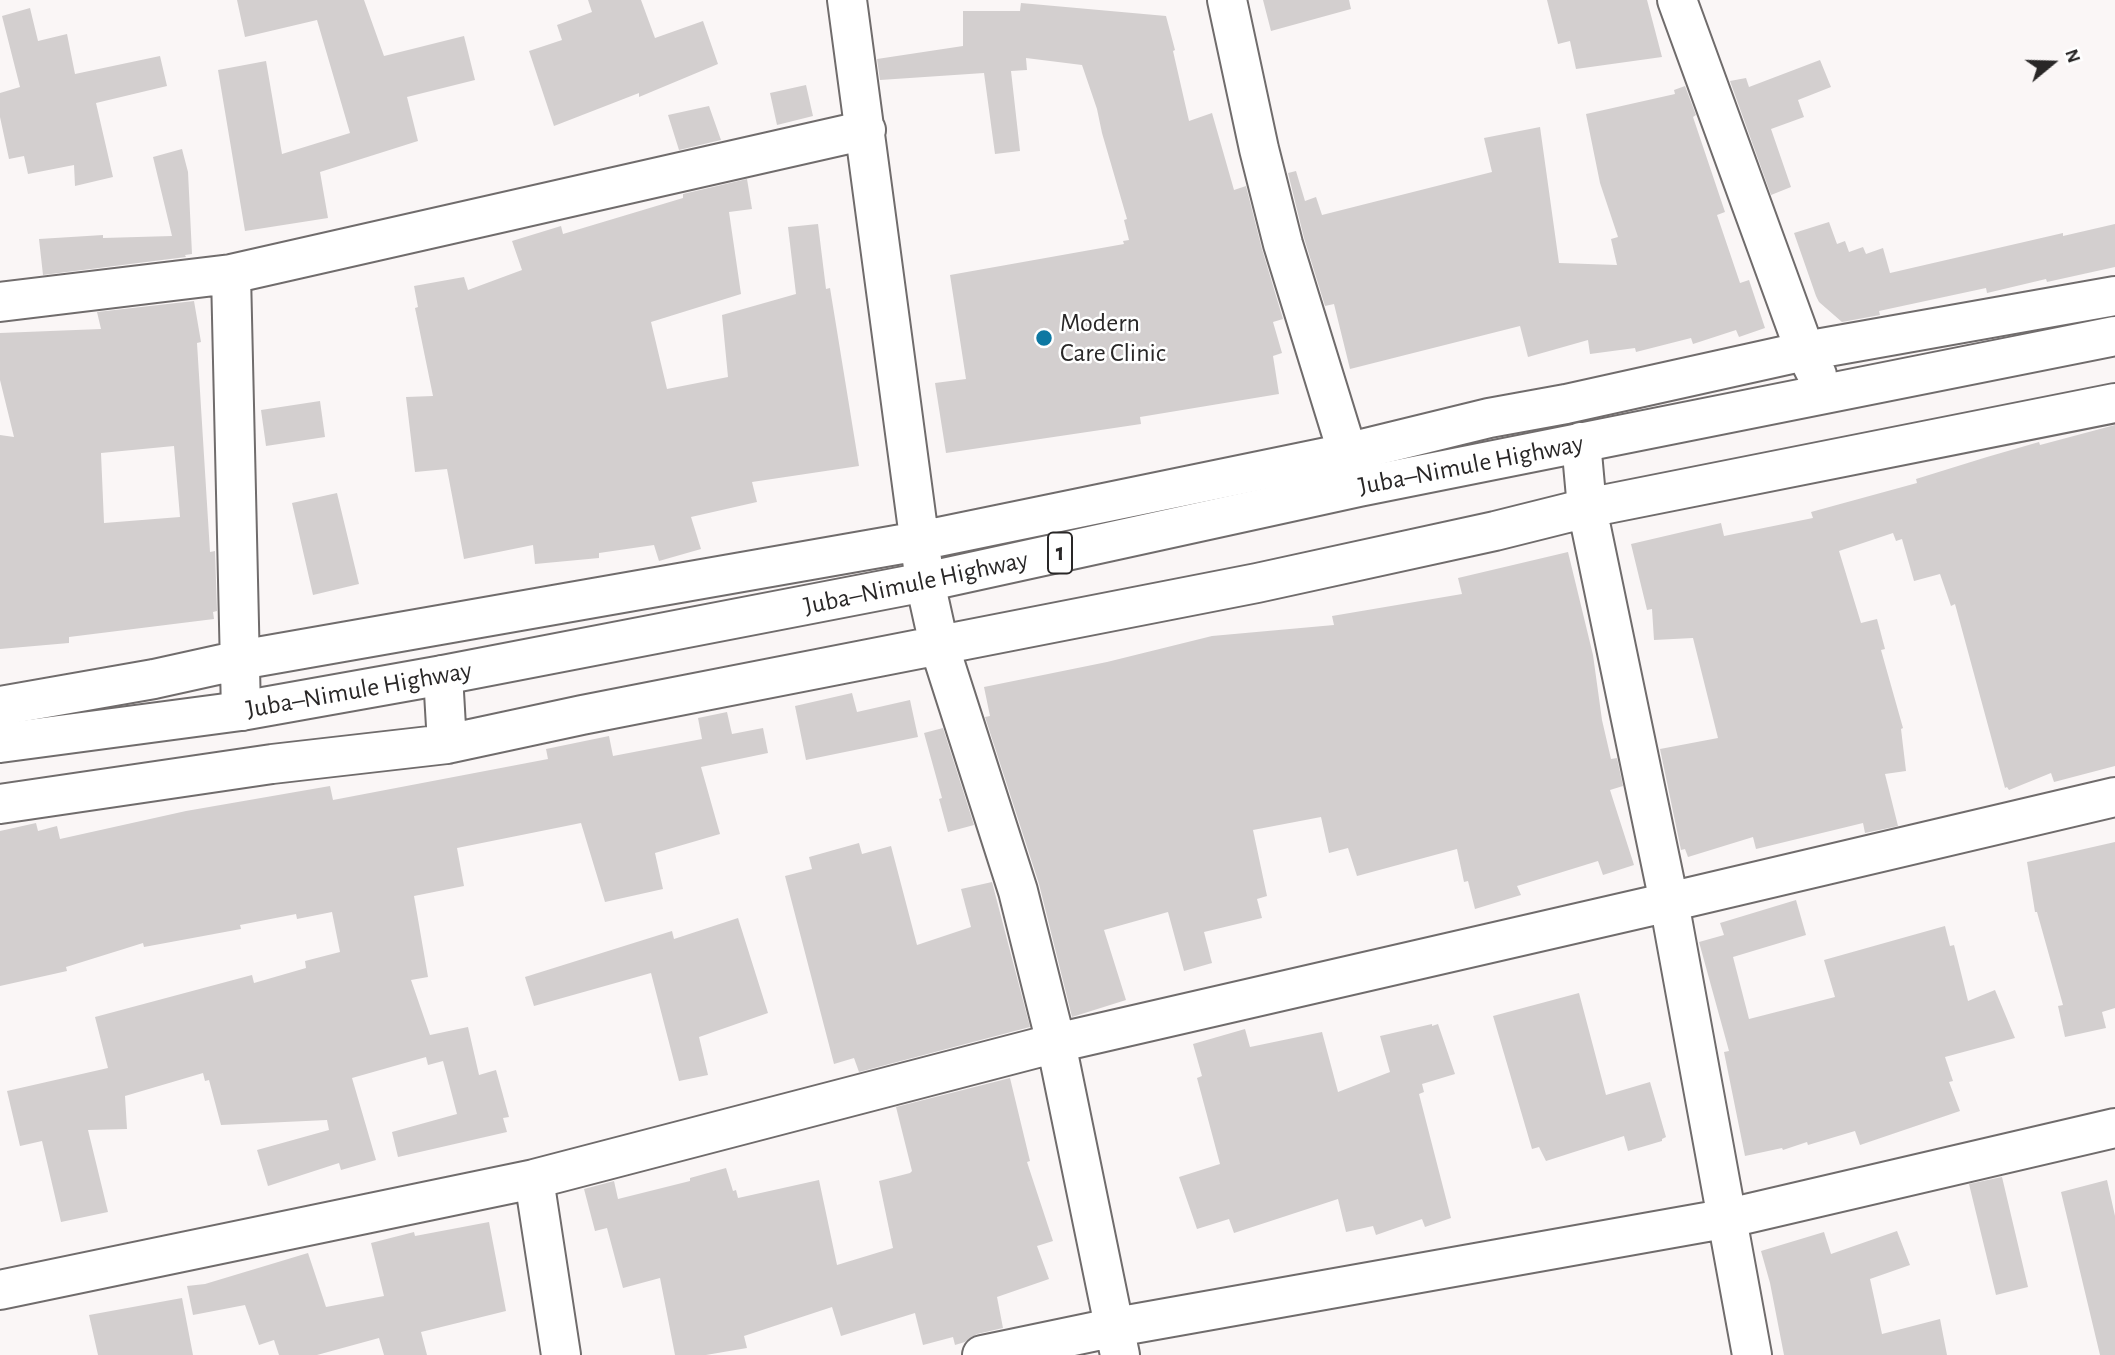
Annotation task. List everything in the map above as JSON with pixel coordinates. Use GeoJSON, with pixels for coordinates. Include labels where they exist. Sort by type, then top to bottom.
{"type":"FeatureCollection","features":[{"type":"Feature","properties":{"kind":"street"},"geometry":{"type":"LineString","coordinates":[[847,0],[925,582],[939,645],[1018,891],[1056,1043],[1118,1341]]}},
{"type":"Feature","properties":{"kind":"street"},"geometry":{"type":"LineString","coordinates":[[1227,0],[1259,149],[1283,244],[1353,470]]}},
{"type":"Feature","properties":{"kind":"street"},"geometry":{"type":"LineString","coordinates":[[1677,0],[1805,351],[1829,395]]}},
{"type":"Feature","properties":{"kind":"street"},"geometry":{"type":"LineString","coordinates":[[0,302],[232,274],[866,130]]}},
{"type":"Feature","properties":{"kind":"street"},"geometry":{"type":"LineString","coordinates":[[232,274],[241,711]]}},
{"type":"Feature","properties":{"kind":"street"},"geometry":{"type":"LineString","coordinates":[[0,706],[154,679],[240,660],[919,541],[1353,470],[1489,418],[1566,404],[1805,351],[2115,296]]}},
{"type":"Feature","properties":{"kind":"street","name":"Juba–Nimule Highway"},"geometry":{"type":"LineString","coordinates":[[0,743],[241,711],[443,675],[925,582],[1353,470],[1581,442],[2115,337]]}},
{"type":"Feature","properties":{"kind":"street"},"geometry":{"type":"LineString","coordinates":[[0,803],[272,764],[447,744],[582,715],[1257,583],[1587,508],[2115,403]]}},
{"type":"Feature","properties":{"kind":"street"},"geometry":{"type":"LineString","coordinates":[[1581,442],[1587,508],[1670,902],[1752,1355]]}},
{"type":"Feature","properties":{"kind":"street"},"geometry":{"type":"LineString","coordinates":[[443,675],[447,744]]}},
{"type":"Feature","properties":{"kind":"street"},"geometry":{"type":"LineString","coordinates":[[0,1290],[534,1179],[1056,1043],[2115,797]]}},
{"type":"Feature","properties":{"kind":"street"},"geometry":{"type":"LineString","coordinates":[[982,1355],[1118,1341],[1729,1218],[2115,1128]]}},
{"type":"Feature","properties":{"kind":"street"},"geometry":{"type":"LineString","coordinates":[[534,1179],[561,1355]]}},
{"type":"Feature","properties":{"kind":"building"},"geometry":{"type":"Polygon","coordinates":[[[237,0],[364,0],[384,56],[464,36],[475,80],[407,97],[418,141],[320,172],[328,218],[245,231],[218,70],[266,61],[282,154],[350,133],[317,20],[245,37],[237,0]]]}},
{"type":"Feature","properties":{"kind":"building"},"geometry":{"type":"Polygon","coordinates":[[[588,0],[641,0],[655,38],[703,21],[718,64],[639,97],[639,93],[554,126],[529,51],[562,40],[557,25],[592,12],[588,0]]]}},
{"type":"Feature","properties":{"kind":"building"},"geometry":{"type":"Polygon","coordinates":[[[1263,0],[1349,0],[1351,9],[1271,31],[1263,0]]]}},
{"type":"Feature","properties":{"kind":"building"},"geometry":{"type":"Polygon","coordinates":[[[1547,0],[1647,0],[1662,57],[1576,69],[1570,41],[1558,44],[1547,0]]]}},
{"type":"Feature","properties":{"kind":"building"},"geometry":{"type":"Polygon","coordinates":[[[1021,3],[1166,16],[1189,121],[1212,113],[1234,190],[1246,186],[1283,319],[1273,322],[1282,353],[1273,356],[1279,394],[1140,417],[1141,424],[946,453],[935,383],[966,379],[950,275],[1124,244],[1123,241],[1129,240],[1124,220],[1127,219],[1082,65],[1026,58],[1027,70],[1011,71],[1020,151],[995,154],[984,73],[880,80],[877,59],[963,46],[963,11],[1020,11],[1021,3]]]}},
{"type":"Feature","properties":{"kind":"building"},"geometry":{"type":"Polygon","coordinates":[[[30,8],[38,41],[67,34],[75,74],[160,56],[167,86],[96,103],[113,177],[75,186],[74,165],[28,174],[24,156],[9,159],[0,117],[0,93],[20,87],[2,16],[30,8]]]}},
{"type":"Feature","properties":{"kind":"building"},"geometry":{"type":"Polygon","coordinates":[[[1820,60],[1831,87],[1798,100],[1804,117],[1771,129],[1791,187],[1771,195],[1730,81],[1746,78],[1749,87],[1820,60]]]}},
{"type":"Feature","properties":{"kind":"building"},"geometry":{"type":"Polygon","coordinates":[[[806,85],[813,116],[777,125],[770,93],[806,85]]]}},
{"type":"Feature","properties":{"kind":"building"},"geometry":{"type":"Polygon","coordinates":[[[1685,86],[1725,212],[1717,215],[1740,283],[1749,280],[1765,328],[1739,337],[1736,330],[1693,344],[1691,338],[1636,352],[1635,348],[1590,354],[1588,340],[1528,357],[1520,326],[1350,369],[1334,304],[1325,306],[1288,173],[1296,171],[1305,201],[1316,197],[1322,215],[1492,172],[1484,138],[1540,127],[1559,263],[1617,265],[1611,239],[1618,237],[1600,183],[1586,114],[1675,94],[1674,90],[1685,86]]]}},
{"type":"Feature","properties":{"kind":"building"},"geometry":{"type":"Polygon","coordinates":[[[709,106],[721,140],[679,150],[668,115],[709,106]]]}},
{"type":"Feature","properties":{"kind":"building"},"geometry":{"type":"Polygon","coordinates":[[[182,149],[188,172],[192,254],[185,255],[186,257],[43,275],[39,239],[103,235],[103,238],[172,236],[153,157],[182,149]]]}},
{"type":"Feature","properties":{"kind":"building"},"geometry":{"type":"Polygon","coordinates":[[[747,179],[752,209],[729,212],[741,294],[651,322],[667,389],[728,377],[722,315],[796,294],[788,227],[818,224],[826,289],[830,288],[859,466],[752,482],[757,502],[691,517],[701,549],[659,561],[654,545],[599,553],[599,558],[535,564],[533,545],[464,559],[447,469],[415,472],[406,397],[433,396],[415,308],[418,307],[414,286],[464,277],[468,290],[522,270],[512,241],[561,226],[563,234],[683,198],[683,194],[747,179]]]}},
{"type":"Feature","properties":{"kind":"building"},"geometry":{"type":"Polygon","coordinates":[[[1829,222],[1837,244],[1845,241],[1849,252],[1863,247],[1866,254],[1883,248],[1890,273],[2063,233],[2063,236],[2115,224],[2115,267],[1987,293],[1986,288],[1879,311],[1880,315],[1842,322],[1819,302],[1794,233],[1829,222]]]}},
{"type":"Feature","properties":{"kind":"building"},"geometry":{"type":"Polygon","coordinates":[[[194,301],[201,342],[197,343],[210,552],[215,551],[217,611],[213,612],[214,619],[69,637],[69,643],[0,649],[0,435],[14,437],[0,380],[0,333],[101,329],[97,312],[194,301]],[[174,446],[101,453],[104,523],[180,517],[174,446]]]}},
{"type":"Feature","properties":{"kind":"building"},"geometry":{"type":"Polygon","coordinates":[[[320,401],[325,437],[266,446],[261,410],[320,401]]]}},
{"type":"Feature","properties":{"kind":"building"},"geometry":{"type":"Polygon","coordinates":[[[2115,425],[2115,766],[2054,782],[2051,773],[2009,790],[2005,788],[1955,604],[1951,606],[1940,574],[1914,581],[1902,539],[1896,541],[1893,533],[1839,551],[1861,623],[1877,619],[1885,649],[1881,650],[1903,728],[1906,771],[1885,774],[1898,826],[1865,833],[1863,823],[1756,849],[1753,837],[1688,857],[1685,849],[1681,850],[1660,749],[1718,738],[1693,638],[1654,640],[1652,609],[1647,610],[1631,544],[1721,523],[1724,536],[1813,518],[1811,512],[1917,483],[1916,479],[1987,457],[2115,425]]]}},
{"type":"Feature","properties":{"kind":"building"},"geometry":{"type":"Polygon","coordinates":[[[337,493],[359,584],[313,595],[292,503],[337,493]]]}},
{"type":"Feature","properties":{"kind":"building"},"geometry":{"type":"Polygon","coordinates":[[[1568,552],[1593,655],[1602,720],[1611,759],[1617,758],[1623,786],[1610,790],[1634,865],[1603,875],[1598,861],[1517,886],[1521,895],[1475,909],[1468,881],[1464,882],[1457,849],[1357,876],[1348,848],[1329,853],[1321,817],[1253,830],[1267,896],[1257,899],[1262,918],[1204,932],[1212,963],[1184,971],[1168,912],[1104,930],[1126,1000],[1072,1017],[1039,884],[985,717],[990,716],[984,687],[1107,662],[1212,636],[1334,625],[1332,616],[1462,594],[1458,578],[1568,552]]]}},
{"type":"Feature","properties":{"kind":"building"},"geometry":{"type":"Polygon","coordinates":[[[852,693],[857,712],[910,700],[918,737],[806,760],[795,706],[852,693]]]}},
{"type":"Feature","properties":{"kind":"building"},"geometry":{"type":"Polygon","coordinates":[[[727,712],[732,734],[763,728],[768,753],[701,767],[720,834],[655,853],[663,889],[605,902],[581,823],[457,848],[464,886],[414,896],[428,977],[411,980],[430,1035],[468,1027],[479,1075],[496,1070],[509,1117],[503,1118],[507,1132],[398,1157],[392,1132],[457,1114],[443,1061],[428,1065],[426,1057],[352,1078],[376,1160],[341,1170],[339,1163],[268,1186],[257,1150],[329,1130],[327,1120],[221,1125],[209,1080],[205,1081],[203,1073],[125,1096],[127,1129],[88,1130],[108,1212],[61,1222],[42,1141],[20,1146],[7,1091],[108,1068],[95,1017],[252,975],[254,983],[306,968],[305,961],[340,952],[332,912],[297,919],[296,914],[240,925],[241,929],[144,947],[143,943],[66,967],[67,971],[0,986],[0,831],[36,823],[38,831],[57,826],[60,839],[186,811],[330,786],[333,800],[548,759],[546,749],[609,736],[613,756],[702,739],[698,718],[727,712]]]}},
{"type":"Feature","properties":{"kind":"building"},"geometry":{"type":"Polygon","coordinates":[[[943,728],[974,825],[948,832],[939,799],[942,798],[924,733],[943,728]]]}},
{"type":"Feature","properties":{"kind":"building"},"geometry":{"type":"Polygon","coordinates":[[[2115,842],[2115,1008],[2102,1012],[2106,1028],[2065,1037],[2058,1006],[2063,1005],[2035,912],[2027,862],[2115,842]]]}},
{"type":"Feature","properties":{"kind":"building"},"geometry":{"type":"Polygon","coordinates":[[[859,843],[862,854],[891,846],[917,945],[971,927],[961,889],[992,882],[1030,1027],[859,1072],[854,1058],[834,1064],[785,876],[812,869],[809,857],[859,843]]]}},
{"type":"Feature","properties":{"kind":"building"},"geometry":{"type":"Polygon","coordinates":[[[1796,900],[1806,935],[1733,957],[1749,1019],[1835,997],[1824,960],[1945,926],[1950,946],[1954,945],[1968,1001],[1995,990],[2015,1038],[1945,1057],[1953,1081],[1949,1082],[1960,1111],[1860,1145],[1855,1131],[1808,1145],[1807,1142],[1783,1150],[1782,1148],[1745,1156],[1724,1052],[1729,1051],[1699,942],[1724,935],[1720,923],[1796,900]]]}},
{"type":"Feature","properties":{"kind":"building"},"geometry":{"type":"Polygon","coordinates":[[[738,918],[768,1013],[699,1037],[708,1075],[679,1081],[651,973],[534,1006],[525,977],[672,931],[674,939],[738,918]]]}},
{"type":"Feature","properties":{"kind":"building"},"geometry":{"type":"Polygon","coordinates":[[[1579,993],[1606,1095],[1650,1082],[1666,1137],[1662,1141],[1628,1151],[1624,1136],[1546,1161],[1539,1147],[1532,1149],[1493,1016],[1579,993]]]}},
{"type":"Feature","properties":{"kind":"building"},"geometry":{"type":"Polygon","coordinates":[[[1438,1024],[1455,1074],[1422,1084],[1424,1092],[1419,1094],[1451,1218],[1425,1227],[1422,1219],[1376,1235],[1373,1226],[1346,1232],[1338,1199],[1234,1233],[1229,1219],[1197,1229],[1179,1177],[1220,1164],[1197,1078],[1202,1076],[1193,1044],[1245,1029],[1250,1047],[1322,1032],[1338,1092],[1390,1072],[1380,1036],[1438,1024]]]}},
{"type":"Feature","properties":{"kind":"building"},"geometry":{"type":"Polygon","coordinates":[[[1010,1078],[1030,1161],[1027,1162],[1053,1241],[1037,1246],[1049,1279],[997,1297],[1003,1328],[977,1334],[955,1345],[953,1337],[923,1345],[915,1313],[841,1336],[832,1307],[744,1336],[747,1348],[706,1355],[675,1355],[660,1278],[623,1288],[607,1228],[595,1231],[584,1189],[614,1181],[618,1199],[690,1181],[690,1178],[726,1168],[738,1198],[819,1180],[837,1265],[893,1248],[879,1181],[912,1171],[896,1107],[1010,1078]]]}},
{"type":"Feature","properties":{"kind":"building"},"geometry":{"type":"Polygon","coordinates":[[[2002,1177],[2028,1287],[1996,1295],[1969,1184],[2002,1177]]]}},
{"type":"Feature","properties":{"kind":"building"},"geometry":{"type":"Polygon","coordinates":[[[2107,1180],[2115,1216],[2115,1355],[2100,1355],[2061,1192],[2107,1180]]]}},
{"type":"Feature","properties":{"kind":"building"},"geometry":{"type":"Polygon","coordinates":[[[489,1222],[506,1311],[421,1332],[427,1355],[384,1355],[379,1338],[317,1355],[279,1355],[274,1340],[259,1345],[245,1305],[193,1315],[187,1286],[205,1284],[308,1253],[326,1307],[384,1296],[371,1243],[414,1232],[415,1236],[489,1222]]]}},
{"type":"Feature","properties":{"kind":"building"},"geometry":{"type":"Polygon","coordinates":[[[1897,1231],[1910,1265],[1870,1279],[1882,1334],[1940,1319],[1947,1355],[1784,1355],[1761,1251],[1824,1232],[1831,1254],[1897,1231]]]}},
{"type":"Feature","properties":{"kind":"building"},"geometry":{"type":"Polygon","coordinates":[[[182,1298],[193,1355],[98,1355],[89,1315],[182,1298]]]}},
{"type":"Feature","properties":{"kind":"place","name":"Modern Care Clinic"},"geometry":{"type":"Point","coordinates":[1044,338]}}]}
